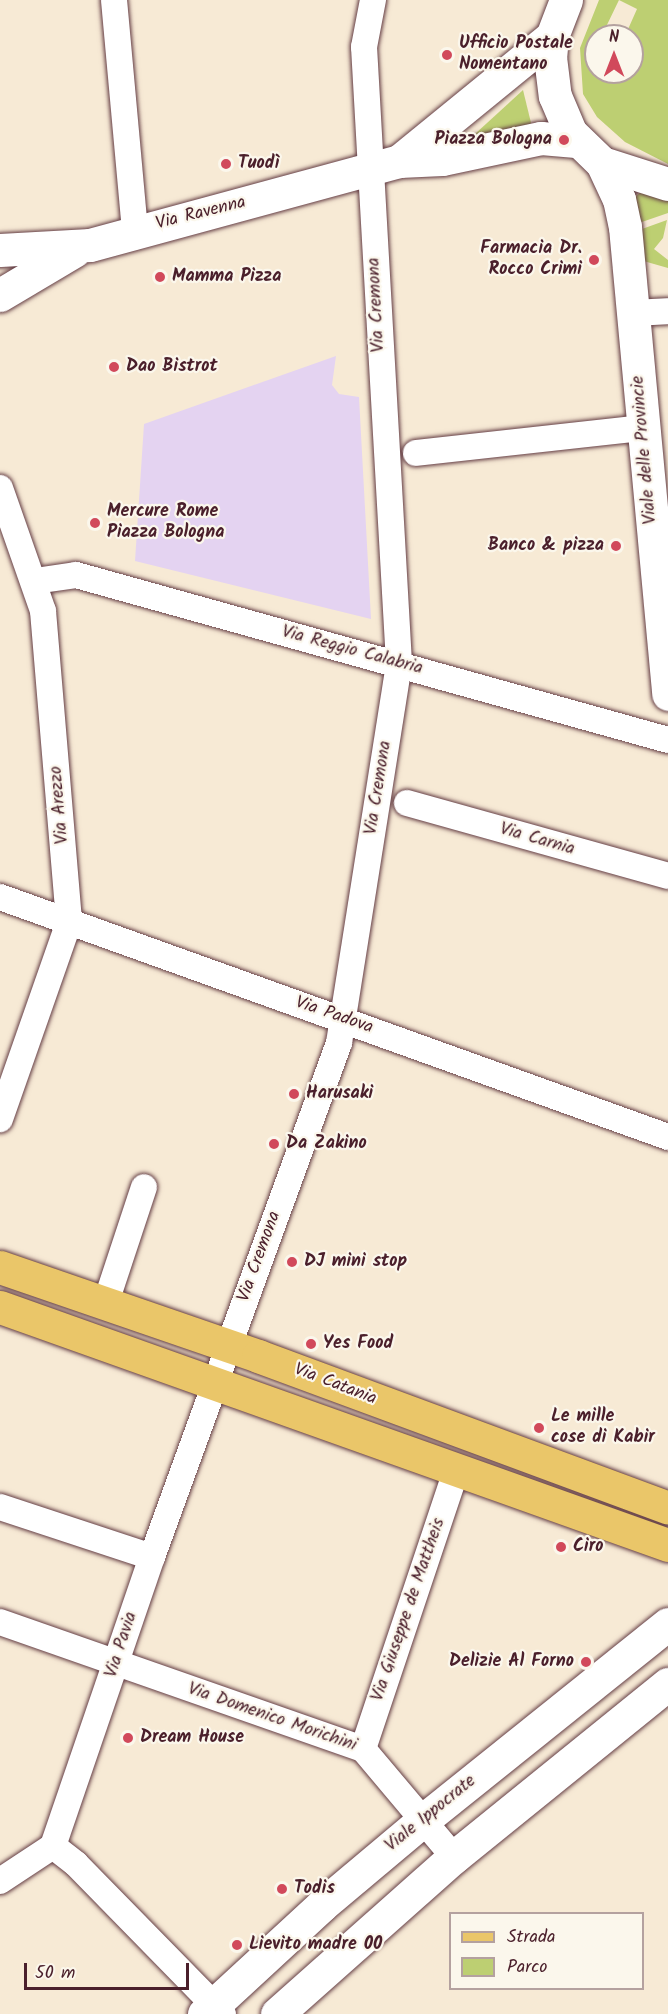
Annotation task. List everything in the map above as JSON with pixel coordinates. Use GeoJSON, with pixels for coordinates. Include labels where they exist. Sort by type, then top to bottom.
{"type":"FeatureCollection","features":[{"type":"Feature","properties":{"kind":"main road","name":"Via Catania"},"geometry":{"type":"LineString","coordinates":[[0,1267],[228,1346],[668,1508]]}},
{"type":"Feature","properties":{"kind":"main road"},"geometry":{"type":"LineString","coordinates":[[0,1307],[456,1471],[662,1548]]}},
{"type":"Feature","properties":{"kind":"street"},"geometry":{"type":"LineString","coordinates":[[114,0],[135,231]]}},
{"type":"Feature","properties":{"kind":"street","name":"Via Cremona"},"geometry":{"type":"LineString","coordinates":[[214,1385],[339,1043],[399,663],[385,165],[364,47],[373,0]]}},
{"type":"Feature","properties":{"kind":"street"},"geometry":{"type":"LineString","coordinates":[[566,0],[552,36],[555,96],[576,141],[602,163],[668,184]]}},
{"type":"Feature","properties":{"kind":"street"},"geometry":{"type":"LineString","coordinates":[[385,165],[552,36]]}},
{"type":"Feature","properties":{"kind":"street"},"geometry":{"type":"LineString","coordinates":[[385,165],[442,159],[541,138],[576,141]]}},
{"type":"Feature","properties":{"kind":"street","name":"Viale delle Provincie"},"geometry":{"type":"LineString","coordinates":[[602,163],[624,214],[668,694]]}},
{"type":"Feature","properties":{"kind":"street","name":"Via Ravenna"},"geometry":{"type":"LineString","coordinates":[[0,250],[90,245],[385,165]]}},
{"type":"Feature","properties":{"kind":"street"},"geometry":{"type":"LineString","coordinates":[[4,288],[90,245]]}},
{"type":"Feature","properties":{"kind":"street"},"geometry":{"type":"LineString","coordinates":[[632,313],[668,311]]}},
{"type":"Feature","properties":{"kind":"street"},"geometry":{"type":"LineString","coordinates":[[416,453],[642,428]]}},
{"type":"Feature","properties":{"kind":"street","name":"Via Arezzo"},"geometry":{"type":"LineString","coordinates":[[0,488],[35,582],[45,631],[69,922],[0,1119]]}},
{"type":"Feature","properties":{"kind":"street","name":"Via Reggio Calabria"},"geometry":{"type":"LineString","coordinates":[[35,582],[76,575],[399,663],[668,740]]}},
{"type":"Feature","properties":{"kind":"street","name":"Via Carnia"},"geometry":{"type":"LineString","coordinates":[[407,803],[668,876]]}},
{"type":"Feature","properties":{"kind":"street","name":"Via Padova"},"geometry":{"type":"LineString","coordinates":[[0,897],[668,1137]]}},
{"type":"Feature","properties":{"kind":"street"},"geometry":{"type":"LineString","coordinates":[[105,1305],[144,1187]]}},
{"type":"Feature","properties":{"kind":"street","name":"Via Pavia"},"geometry":{"type":"LineString","coordinates":[[53,1846],[152,1557],[214,1385]]}},
{"type":"Feature","properties":{"kind":"street","name":"Via Giuseppe de Mattheis"},"geometry":{"type":"LineString","coordinates":[[363,1749],[456,1471]]}},
{"type":"Feature","properties":{"kind":"street"},"geometry":{"type":"LineString","coordinates":[[0,1507],[152,1557]]}},
{"type":"Feature","properties":{"kind":"street","name":"Via Domenico Morichini"},"geometry":{"type":"LineString","coordinates":[[0,1622],[363,1749],[454,1857]]}},
{"type":"Feature","properties":{"kind":"street","name":"Viale Ippocrate"},"geometry":{"type":"LineString","coordinates":[[214,2011],[422,1821],[668,1624]]}},
{"type":"Feature","properties":{"kind":"street"},"geometry":{"type":"LineString","coordinates":[[277,2014],[454,1857],[668,1684]]}},
{"type":"Feature","properties":{"kind":"street"},"geometry":{"type":"LineString","coordinates":[[0,1881],[53,1846],[76,1864],[214,2011]]}},
{"type":"Feature","properties":{"kind":"shaded area"},"geometry":{"type":"Polygon","coordinates":[[[336,356],[332,385],[339,394],[359,397],[371,619],[135,561],[144,424],[336,356]]]}},
{"type":"Feature","properties":{"kind":"green space"},"geometry":{"type":"Polygon","coordinates":[[[599,0],[619,0],[607,24],[590,24],[599,0]]]}},
{"type":"Feature","properties":{"kind":"green space"},"geometry":{"type":"Polygon","coordinates":[[[619,0],[668,0],[668,164],[625,142],[597,117],[583,94],[580,48],[584,38],[584,84],[644,84],[644,24],[630,24],[637,9],[619,0]]]}},
{"type":"Feature","properties":{"kind":"green space"},"geometry":{"type":"Polygon","coordinates":[[[523,90],[532,127],[464,144],[523,90]]]}},
{"type":"Feature","properties":{"kind":"green space"},"geometry":{"type":"Polygon","coordinates":[[[641,192],[668,199],[668,213],[639,223],[635,197],[641,192]]]}},
{"type":"Feature","properties":{"kind":"green space"},"geometry":{"type":"Polygon","coordinates":[[[667,220],[663,238],[654,249],[668,260],[668,268],[640,260],[642,229],[667,220]]]}},
{"type":"Feature","properties":{"kind":"place","name":"Ufficio Postale Nomentano"},"geometry":{"type":"Point","coordinates":[447,55]}},
{"type":"Feature","properties":{"kind":"place","name":"Piazza Bologna"},"geometry":{"type":"Point","coordinates":[564,140]}},
{"type":"Feature","properties":{"kind":"place","name":"Tuodì"},"geometry":{"type":"Point","coordinates":[226,164]}},
{"type":"Feature","properties":{"kind":"place","name":"Farmacia Dr. Rocco Crimi"},"geometry":{"type":"Point","coordinates":[594,260]}},
{"type":"Feature","properties":{"kind":"place","name":"Mamma Pizza"},"geometry":{"type":"Point","coordinates":[160,277]}},
{"type":"Feature","properties":{"kind":"place","name":"Dao Bistrot"},"geometry":{"type":"Point","coordinates":[114,367]}},
{"type":"Feature","properties":{"kind":"place","name":"Mercure Rome Piazza Bologna"},"geometry":{"type":"Point","coordinates":[95,523]}},
{"type":"Feature","properties":{"kind":"place","name":"Banco & pizza"},"geometry":{"type":"Point","coordinates":[616,546]}},
{"type":"Feature","properties":{"kind":"place","name":"Harusaki"},"geometry":{"type":"Point","coordinates":[294,1094]}},
{"type":"Feature","properties":{"kind":"place","name":"Da Zakino"},"geometry":{"type":"Point","coordinates":[274,1144]}},
{"type":"Feature","properties":{"kind":"place","name":"DJ mini stop"},"geometry":{"type":"Point","coordinates":[292,1262]}},
{"type":"Feature","properties":{"kind":"place","name":"Yes Food"},"geometry":{"type":"Point","coordinates":[311,1344]}},
{"type":"Feature","properties":{"kind":"place","name":"Le mille cose di Kabir"},"geometry":{"type":"Point","coordinates":[539,1428]}},
{"type":"Feature","properties":{"kind":"place","name":"Ciro"},"geometry":{"type":"Point","coordinates":[561,1547]}},
{"type":"Feature","properties":{"kind":"place","name":"Delizie Al Forno"},"geometry":{"type":"Point","coordinates":[586,1662]}},
{"type":"Feature","properties":{"kind":"place","name":"Dream House"},"geometry":{"type":"Point","coordinates":[128,1738]}},
{"type":"Feature","properties":{"kind":"place","name":"Todis"},"geometry":{"type":"Point","coordinates":[282,1889]}},
{"type":"Feature","properties":{"kind":"place","name":"Lievito madre 00"},"geometry":{"type":"Point","coordinates":[237,1945]}}]}
